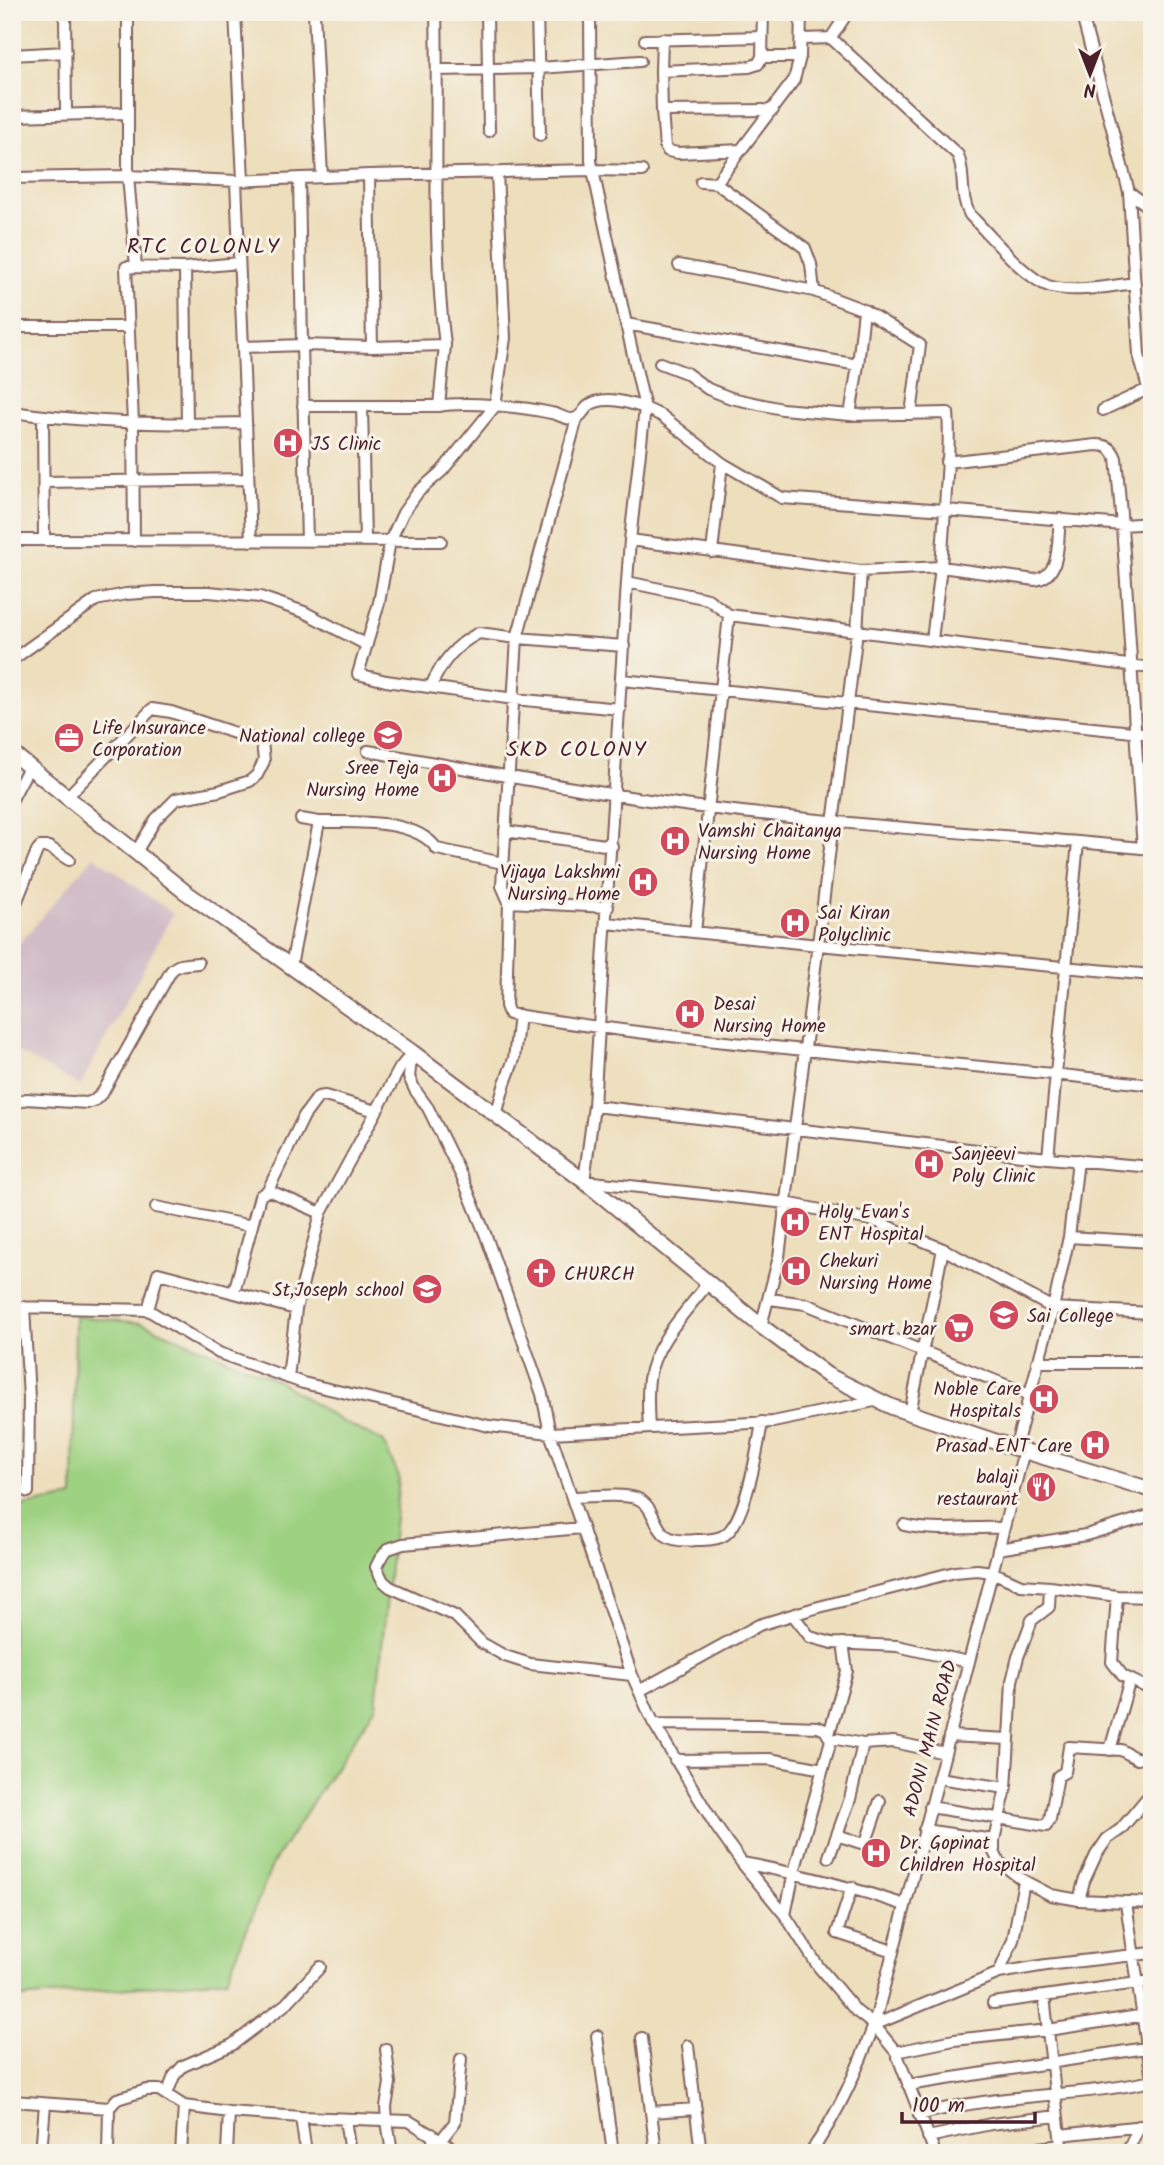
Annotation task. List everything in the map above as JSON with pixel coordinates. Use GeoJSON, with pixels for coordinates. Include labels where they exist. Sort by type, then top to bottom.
{"type":"FeatureCollection","features":[{"type":"Feature","properties":{"kind":"main road"},"geometry":{"type":"LineString","coordinates":[[12,753],[184,891],[412,1052],[584,1181],[761,1326],[827,1375],[910,1413],[1019,1450],[1152,1490]]}},
{"type":"Feature","properties":{"kind":"street"},"geometry":{"type":"LineString","coordinates":[[65,12],[66,113]]}},
{"type":"Feature","properties":{"kind":"street"},"geometry":{"type":"LineString","coordinates":[[128,12],[128,176],[136,267]]}},
{"type":"Feature","properties":{"kind":"street"},"geometry":{"type":"LineString","coordinates":[[234,12],[240,181],[239,263],[251,541]]}},
{"type":"Feature","properties":{"kind":"street"},"geometry":{"type":"LineString","coordinates":[[314,12],[322,177]]}},
{"type":"Feature","properties":{"kind":"street"},"geometry":{"type":"LineString","coordinates":[[436,12],[438,70],[435,174],[440,308],[445,345],[439,406]]}},
{"type":"Feature","properties":{"kind":"street"},"geometry":{"type":"LineString","coordinates":[[486,12],[489,131]]}},
{"type":"Feature","properties":{"kind":"street"},"geometry":{"type":"LineString","coordinates":[[537,12],[540,135]]}},
{"type":"Feature","properties":{"kind":"street"},"geometry":{"type":"LineString","coordinates":[[590,12],[593,170],[645,408],[630,540],[594,1106],[584,1181],[786,1203],[875,1221],[943,1249],[1053,1308],[1152,1313]]}},
{"type":"Feature","properties":{"kind":"street"},"geometry":{"type":"LineString","coordinates":[[661,71],[748,67],[758,64],[762,57],[762,12]]}},
{"type":"Feature","properties":{"kind":"street"},"geometry":{"type":"LineString","coordinates":[[716,183],[794,80],[802,39],[801,12]]}},
{"type":"Feature","properties":{"kind":"street"},"geometry":{"type":"LineString","coordinates":[[831,38],[847,12]]}},
{"type":"Feature","properties":{"kind":"street"},"geometry":{"type":"LineString","coordinates":[[1081,12],[1129,192],[1142,370],[1152,403]]}},
{"type":"Feature","properties":{"kind":"street"},"geometry":{"type":"LineString","coordinates":[[645,40],[762,37]]}},
{"type":"Feature","properties":{"kind":"street"},"geometry":{"type":"LineString","coordinates":[[802,39],[831,38],[958,155],[963,169],[964,204],[970,215],[1033,278],[1051,287],[1073,289],[1135,284]]}},
{"type":"Feature","properties":{"kind":"street"},"geometry":{"type":"LineString","coordinates":[[662,39],[662,111],[667,151],[678,153],[741,150]]}},
{"type":"Feature","properties":{"kind":"street"},"geometry":{"type":"LineString","coordinates":[[12,55],[66,52]]}},
{"type":"Feature","properties":{"kind":"street"},"geometry":{"type":"LineString","coordinates":[[762,57],[800,57]]}},
{"type":"Feature","properties":{"kind":"street"},"geometry":{"type":"LineString","coordinates":[[438,70],[539,68],[640,61]]}},
{"type":"Feature","properties":{"kind":"street"},"geometry":{"type":"LineString","coordinates":[[662,111],[773,110]]}},
{"type":"Feature","properties":{"kind":"street"},"geometry":{"type":"LineString","coordinates":[[12,116],[127,113]]}},
{"type":"Feature","properties":{"kind":"street"},"geometry":{"type":"LineString","coordinates":[[12,178],[128,176],[240,181],[369,175],[642,171]]}},
{"type":"Feature","properties":{"kind":"street"},"geometry":{"type":"LineString","coordinates":[[496,173],[505,338],[495,407],[442,471],[418,492],[403,513],[390,541],[379,603],[358,674],[386,681],[514,699],[620,709]]}},
{"type":"Feature","properties":{"kind":"street"},"geometry":{"type":"LineString","coordinates":[[369,175],[372,346]]}},
{"type":"Feature","properties":{"kind":"street"},"geometry":{"type":"LineString","coordinates":[[299,178],[307,541]]}},
{"type":"Feature","properties":{"kind":"street"},"geometry":{"type":"LineString","coordinates":[[701,182],[716,183],[805,248],[811,264],[814,291]]}},
{"type":"Feature","properties":{"kind":"street"},"geometry":{"type":"LineString","coordinates":[[1129,192],[1152,209]]}},
{"type":"Feature","properties":{"kind":"street"},"geometry":{"type":"LineString","coordinates":[[134,541],[133,423],[126,267],[185,268],[239,263]]}},
{"type":"Feature","properties":{"kind":"street"},"geometry":{"type":"LineString","coordinates":[[680,265],[814,291],[864,310],[920,345],[911,414]]}},
{"type":"Feature","properties":{"kind":"street"},"geometry":{"type":"LineString","coordinates":[[185,268],[187,425]]}},
{"type":"Feature","properties":{"kind":"street"},"geometry":{"type":"LineString","coordinates":[[850,415],[864,310]]}},
{"type":"Feature","properties":{"kind":"street"},"geometry":{"type":"LineString","coordinates":[[626,324],[858,365]]}},
{"type":"Feature","properties":{"kind":"street"},"geometry":{"type":"LineString","coordinates":[[12,327],[128,327]]}},
{"type":"Feature","properties":{"kind":"street"},"geometry":{"type":"LineString","coordinates":[[243,346],[445,345]]}},
{"type":"Feature","properties":{"kind":"street"},"geometry":{"type":"LineString","coordinates":[[660,363],[686,373],[708,390],[782,409],[850,415],[947,413],[950,445],[946,462],[941,567],[932,640]]}},
{"type":"Feature","properties":{"kind":"street"},"geometry":{"type":"LineString","coordinates":[[1103,410],[1148,389]]}},
{"type":"Feature","properties":{"kind":"street"},"geometry":{"type":"LineString","coordinates":[[1152,523],[1123,525],[782,498],[722,463],[662,416],[622,401],[603,400],[590,405],[577,418],[517,638],[502,886],[509,902],[506,1006],[509,1014],[805,1052],[1152,1085]]}},
{"type":"Feature","properties":{"kind":"street"},"geometry":{"type":"LineString","coordinates":[[303,406],[449,404],[577,418]]}},
{"type":"Feature","properties":{"kind":"street"},"geometry":{"type":"LineString","coordinates":[[362,406],[365,541]]}},
{"type":"Feature","properties":{"kind":"street"},"geometry":{"type":"LineString","coordinates":[[12,412],[133,423],[246,423]]}},
{"type":"Feature","properties":{"kind":"street"},"geometry":{"type":"LineString","coordinates":[[43,416],[44,540]]}},
{"type":"Feature","properties":{"kind":"street"},"geometry":{"type":"LineString","coordinates":[[368,751],[615,795],[709,808],[1147,849],[1134,732],[1123,525],[1113,451],[1103,445],[946,462]]}},
{"type":"Feature","properties":{"kind":"street"},"geometry":{"type":"LineString","coordinates":[[712,552],[722,463]]}},
{"type":"Feature","properties":{"kind":"street"},"geometry":{"type":"LineString","coordinates":[[44,482],[248,479]]}},
{"type":"Feature","properties":{"kind":"street"},"geometry":{"type":"LineString","coordinates":[[630,540],[860,571],[941,567],[1035,580],[1049,576],[1054,568],[1060,519]]}},
{"type":"Feature","properties":{"kind":"street"},"geometry":{"type":"LineString","coordinates":[[12,540],[441,541]]}},
{"type":"Feature","properties":{"kind":"street"},"geometry":{"type":"LineString","coordinates":[[761,1326],[779,1257],[857,631],[860,571]]}},
{"type":"Feature","properties":{"kind":"street"},"geometry":{"type":"LineString","coordinates":[[627,582],[708,599],[729,615],[1152,668]]}},
{"type":"Feature","properties":{"kind":"street"},"geometry":{"type":"LineString","coordinates":[[12,660],[96,600],[155,592],[209,592],[260,597],[304,612],[368,645]]}},
{"type":"Feature","properties":{"kind":"street"},"geometry":{"type":"LineString","coordinates":[[695,932],[729,615]]}},
{"type":"Feature","properties":{"kind":"street"},"geometry":{"type":"LineString","coordinates":[[431,686],[449,654],[479,633],[624,646]]}},
{"type":"Feature","properties":{"kind":"street"},"geometry":{"type":"LineString","coordinates":[[622,680],[1152,733]]}},
{"type":"Feature","properties":{"kind":"street"},"geometry":{"type":"LineString","coordinates":[[67,797],[152,709],[170,712],[262,742],[264,761],[257,775],[250,781],[219,792],[176,799],[156,819],[136,852]]}},
{"type":"Feature","properties":{"kind":"street"},"geometry":{"type":"LineString","coordinates":[[12,799],[29,767]]}},
{"type":"Feature","properties":{"kind":"street"},"geometry":{"type":"LineString","coordinates":[[301,819],[319,822],[366,822],[420,832],[431,840],[437,849],[503,863]]}},
{"type":"Feature","properties":{"kind":"street"},"geometry":{"type":"LineString","coordinates":[[291,966],[319,822]]}},
{"type":"Feature","properties":{"kind":"street"},"geometry":{"type":"LineString","coordinates":[[505,831],[611,846]]}},
{"type":"Feature","properties":{"kind":"street"},"geometry":{"type":"LineString","coordinates":[[1048,1157],[1078,842]]}},
{"type":"Feature","properties":{"kind":"street"},"geometry":{"type":"LineString","coordinates":[[12,913],[40,847],[49,847],[69,860]]}},
{"type":"Feature","properties":{"kind":"street"},"geometry":{"type":"LineString","coordinates":[[509,902],[608,907]]}},
{"type":"Feature","properties":{"kind":"street"},"geometry":{"type":"LineString","coordinates":[[607,923],[1152,975]]}},
{"type":"Feature","properties":{"kind":"street"},"geometry":{"type":"LineString","coordinates":[[12,1105],[26,1099],[87,1103],[95,1100],[103,1092],[170,971],[182,964],[198,963]]}},
{"type":"Feature","properties":{"kind":"street"},"geometry":{"type":"LineString","coordinates":[[496,1115],[514,1059],[519,1015]]}},
{"type":"Feature","properties":{"kind":"street"},"geometry":{"type":"LineString","coordinates":[[288,1378],[296,1309],[321,1213],[400,1068],[412,1052]]}},
{"type":"Feature","properties":{"kind":"street"},"geometry":{"type":"LineString","coordinates":[[412,1052],[409,1077],[428,1108],[463,1179],[486,1236],[542,1394],[550,1433],[632,1675],[654,1724],[742,1863],[785,1915],[834,1987],[856,2011],[874,2025],[896,2052],[935,2153]]}},
{"type":"Feature","properties":{"kind":"street"},"geometry":{"type":"LineString","coordinates":[[234,1292],[260,1196],[268,1190],[304,1116],[318,1097],[325,1096],[376,1111]]}},
{"type":"Feature","properties":{"kind":"street"},"geometry":{"type":"LineString","coordinates":[[594,1106],[1152,1167]]}},
{"type":"Feature","properties":{"kind":"street","name":"ADONI MAIN ROAD"},"geometry":{"type":"LineString","coordinates":[[810,2153],[839,2107],[857,2071],[874,2025],[1003,1528],[1028,1394],[1053,1308],[1069,1237],[1078,1160]]}},
{"type":"Feature","properties":{"kind":"street"},"geometry":{"type":"LineString","coordinates":[[268,1190],[321,1213]]}},
{"type":"Feature","properties":{"kind":"street"},"geometry":{"type":"LineString","coordinates":[[156,1206],[252,1226]]}},
{"type":"Feature","properties":{"kind":"street"},"geometry":{"type":"LineString","coordinates":[[1069,1237],[1152,1242]]}},
{"type":"Feature","properties":{"kind":"street"},"geometry":{"type":"LineString","coordinates":[[910,1413],[943,1249]]}},
{"type":"Feature","properties":{"kind":"street"},"geometry":{"type":"LineString","coordinates":[[148,1310],[158,1273],[296,1309]]}},
{"type":"Feature","properties":{"kind":"street"},"geometry":{"type":"LineString","coordinates":[[649,1428],[649,1377],[662,1346],[708,1283]]}},
{"type":"Feature","properties":{"kind":"street"},"geometry":{"type":"LineString","coordinates":[[770,1299],[806,1304],[1028,1394]]}},
{"type":"Feature","properties":{"kind":"street"},"geometry":{"type":"LineString","coordinates":[[28,1492],[29,1398],[18,1307],[148,1310],[219,1353],[288,1378],[489,1426],[550,1433],[762,1422],[878,1400]]}},
{"type":"Feature","properties":{"kind":"street"},"geometry":{"type":"LineString","coordinates":[[1037,1362],[1152,1362]]}},
{"type":"Feature","properties":{"kind":"street"},"geometry":{"type":"LineString","coordinates":[[572,1497],[633,1497],[647,1505],[666,1536],[694,1541],[718,1538],[727,1534],[735,1521],[754,1469],[762,1422]]}},
{"type":"Feature","properties":{"kind":"street"},"geometry":{"type":"LineString","coordinates":[[998,1549],[1086,1535],[1152,1515]]}},
{"type":"Feature","properties":{"kind":"street"},"geometry":{"type":"LineString","coordinates":[[904,1525],[934,1529],[979,1526],[1003,1528]]}},
{"type":"Feature","properties":{"kind":"street"},"geometry":{"type":"LineString","coordinates":[[582,1528],[403,1544],[388,1549],[376,1567],[379,1575],[390,1587],[444,1609],[482,1643],[506,1656],[530,1664],[632,1675]]}},
{"type":"Feature","properties":{"kind":"street"},"geometry":{"type":"LineString","coordinates":[[639,1691],[759,1625],[955,1572],[977,1570],[992,1572],[1021,1585],[1117,1596],[1152,1597]]}},
{"type":"Feature","properties":{"kind":"street"},"geometry":{"type":"LineString","coordinates":[[1050,1587],[1049,1607],[1032,1620],[1012,1681],[1006,1788],[994,1839],[994,1852],[999,1862],[1024,1881],[1051,1895],[1079,1900],[1152,1903]]}},
{"type":"Feature","properties":{"kind":"street"},"geometry":{"type":"LineString","coordinates":[[1117,1596],[1112,1662],[1124,1676],[1152,1690]]}},
{"type":"Feature","properties":{"kind":"street"},"geometry":{"type":"LineString","coordinates":[[793,1615],[810,1637],[843,1643],[897,1646],[968,1662]]}},
{"type":"Feature","properties":{"kind":"street"},"geometry":{"type":"LineString","coordinates":[[785,1915],[847,1671],[843,1643]]}},
{"type":"Feature","properties":{"kind":"street"},"geometry":{"type":"LineString","coordinates":[[1110,1750],[1130,1679]]}},
{"type":"Feature","properties":{"kind":"street"},"geometry":{"type":"LineString","coordinates":[[654,1724],[818,1727],[830,1737],[863,1744],[894,1742],[944,1753]]}},
{"type":"Feature","properties":{"kind":"street"},"geometry":{"type":"LineString","coordinates":[[949,1736],[1009,1739]]}},
{"type":"Feature","properties":{"kind":"street"},"geometry":{"type":"LineString","coordinates":[[829,1857],[850,1799],[863,1744]]}},
{"type":"Feature","properties":{"kind":"street"},"geometry":{"type":"LineString","coordinates":[[930,1807],[1046,1826],[1050,1819],[1058,1776],[1065,1772],[1069,1747],[1121,1750],[1137,1759],[1152,1754]]}},
{"type":"Feature","properties":{"kind":"street"},"geometry":{"type":"LineString","coordinates":[[675,1760],[769,1759],[823,1769]]}},
{"type":"Feature","properties":{"kind":"street"},"geometry":{"type":"LineString","coordinates":[[938,1778],[1006,1788]]}},
{"type":"Feature","properties":{"kind":"street"},"geometry":{"type":"LineString","coordinates":[[1079,1900],[1096,1855],[1107,1839],[1121,1829],[1152,1792]]}},
{"type":"Feature","properties":{"kind":"street"},"geometry":{"type":"LineString","coordinates":[[837,1835],[861,1843],[866,1842],[880,1801]]}},
{"type":"Feature","properties":{"kind":"street"},"geometry":{"type":"LineString","coordinates":[[924,1830],[994,1839]]}},
{"type":"Feature","properties":{"kind":"street"},"geometry":{"type":"LineString","coordinates":[[742,1863],[794,1872],[852,1887],[905,1905]]}},
{"type":"Feature","properties":{"kind":"street"},"geometry":{"type":"LineString","coordinates":[[999,1973],[1013,1940],[1024,1881]]}},
{"type":"Feature","properties":{"kind":"street"},"geometry":{"type":"LineString","coordinates":[[852,1887],[837,1933],[893,1951]]}},
{"type":"Feature","properties":{"kind":"street"},"geometry":{"type":"LineString","coordinates":[[919,2115],[974,2102],[1119,2087],[1152,2080],[1148,2014],[1133,1955],[1126,1903]]}},
{"type":"Feature","properties":{"kind":"street"},"geometry":{"type":"LineString","coordinates":[[874,2025],[999,1973],[1152,1953]]}},
{"type":"Feature","properties":{"kind":"street"},"geometry":{"type":"LineString","coordinates":[[167,2094],[174,2076],[183,2066],[232,2045],[286,2004],[320,1967]]}},
{"type":"Feature","properties":{"kind":"street"},"geometry":{"type":"LineString","coordinates":[[993,2003],[1152,1981]]}},
{"type":"Feature","properties":{"kind":"street"},"geometry":{"type":"LineString","coordinates":[[1044,1996],[1061,2144]]}},
{"type":"Feature","properties":{"kind":"street"},"geometry":{"type":"LineString","coordinates":[[896,2052],[954,2040],[1048,2030],[1148,2014]]}},
{"type":"Feature","properties":{"kind":"street"},"geometry":{"type":"LineString","coordinates":[[597,2036],[613,2153]]}},
{"type":"Feature","properties":{"kind":"street"},"geometry":{"type":"LineString","coordinates":[[642,2038],[656,2153]]}},
{"type":"Feature","properties":{"kind":"street"},"geometry":{"type":"LineString","coordinates":[[688,2046],[701,2153]]}},
{"type":"Feature","properties":{"kind":"street"},"geometry":{"type":"LineString","coordinates":[[908,2085],[944,2077],[1150,2047]]}},
{"type":"Feature","properties":{"kind":"street"},"geometry":{"type":"LineString","coordinates":[[386,2049],[390,2083],[386,2107],[392,2153]]}},
{"type":"Feature","properties":{"kind":"street"},"geometry":{"type":"LineString","coordinates":[[436,2137],[455,2122],[461,2059]]}},
{"type":"Feature","properties":{"kind":"street"},"geometry":{"type":"LineString","coordinates":[[108,2153],[109,2108],[117,2099],[130,2094],[159,2090],[184,2106],[229,2112],[301,2118],[409,2121],[460,2153]]}},
{"type":"Feature","properties":{"kind":"street"},"geometry":{"type":"LineString","coordinates":[[12,2101],[109,2108]]}},
{"type":"Feature","properties":{"kind":"street"},"geometry":{"type":"LineString","coordinates":[[41,2153],[45,2104]]}},
{"type":"Feature","properties":{"kind":"street"},"geometry":{"type":"LineString","coordinates":[[181,2153],[184,2106]]}},
{"type":"Feature","properties":{"kind":"street"},"geometry":{"type":"LineString","coordinates":[[651,2112],[696,2109]]}},
{"type":"Feature","properties":{"kind":"street"},"geometry":{"type":"LineString","coordinates":[[227,2153],[229,2112]]}},
{"type":"Feature","properties":{"kind":"street"},"geometry":{"type":"LineString","coordinates":[[929,2137],[991,2124],[1057,2116]]}},
{"type":"Feature","properties":{"kind":"street"},"geometry":{"type":"LineString","coordinates":[[301,2118],[306,2153]]}},
{"type":"Feature","properties":{"kind":"street"},"geometry":{"type":"LineString","coordinates":[[345,2119],[350,2153]]}},
{"type":"Feature","properties":{"kind":"street"},"geometry":{"type":"LineString","coordinates":[[1001,2153],[1061,2144],[1112,2127],[1152,2124]]}},
{"type":"Feature","properties":{"kind":"street"},"geometry":{"type":"LineString","coordinates":[[1127,2153],[1139,2126]]}},
{"type":"Feature","properties":{"kind":"street"},"geometry":{"type":"LineString","coordinates":[[436,2137],[436,2153]]}},
{"type":"Feature","properties":{"kind":"shaded area"},"geometry":{"type":"Polygon","coordinates":[[[94,856],[173,914],[80,1086],[12,1049],[12,952],[94,856]]]}},
{"type":"Feature","properties":{"kind":"green space"},"geometry":{"type":"Polygon","coordinates":[[[75,1316],[142,1323],[277,1380],[341,1421],[383,1441],[399,1477],[376,1706],[273,1863],[227,1979],[22,1998],[12,1995],[12,1508],[73,1497],[75,1316]]]}},
{"type":"Feature","properties":{"kind":"place","name":"JS Clinic"},"geometry":{"type":"Point","coordinates":[288,443]}},
{"type":"Feature","properties":{"kind":"place","name":"National college"},"geometry":{"type":"Point","coordinates":[388,735]}},
{"type":"Feature","properties":{"kind":"place","name":"Life Insurance Corporation"},"geometry":{"type":"Point","coordinates":[69,738]}},
{"type":"Feature","properties":{"kind":"place","name":"Sree Teja Nursing Home"},"geometry":{"type":"Point","coordinates":[442,778]}},
{"type":"Feature","properties":{"kind":"place","name":"Vamshi Chaitanya Nursing Home"},"geometry":{"type":"Point","coordinates":[675,841]}},
{"type":"Feature","properties":{"kind":"place","name":"Vijaya Lakshmi Nursing Home"},"geometry":{"type":"Point","coordinates":[643,882]}},
{"type":"Feature","properties":{"kind":"place","name":"Sai Kiran Polyclinic"},"geometry":{"type":"Point","coordinates":[795,923]}},
{"type":"Feature","properties":{"kind":"place","name":"Desai Nursing Home"},"geometry":{"type":"Point","coordinates":[690,1014]}},
{"type":"Feature","properties":{"kind":"place","name":"Sanjeevi Poly Clinic"},"geometry":{"type":"Point","coordinates":[929,1164]}},
{"type":"Feature","properties":{"kind":"place","name":"Holy Evan's ENT Hospital"},"geometry":{"type":"Point","coordinates":[795,1222]}},
{"type":"Feature","properties":{"kind":"place","name":"Chekuri Nursing Home"},"geometry":{"type":"Point","coordinates":[796,1271]}},
{"type":"Feature","properties":{"kind":"place","name":"CHURCH"},"geometry":{"type":"Point","coordinates":[541,1273]}},
{"type":"Feature","properties":{"kind":"place","name":"St,Joseph school"},"geometry":{"type":"Point","coordinates":[427,1289]}},
{"type":"Feature","properties":{"kind":"place","name":"Sai College"},"geometry":{"type":"Point","coordinates":[1004,1315]}},
{"type":"Feature","properties":{"kind":"place","name":"smart bzar"},"geometry":{"type":"Point","coordinates":[959,1328]}},
{"type":"Feature","properties":{"kind":"place","name":"Noble Care Hospitals"},"geometry":{"type":"Point","coordinates":[1044,1399]}},
{"type":"Feature","properties":{"kind":"place","name":"Prasad ENT Care"},"geometry":{"type":"Point","coordinates":[1095,1445]}},
{"type":"Feature","properties":{"kind":"place","name":"balaji restaurant"},"geometry":{"type":"Point","coordinates":[1041,1487]}},
{"type":"Feature","properties":{"kind":"place","name":"Dr. Gopinat Children Hospital"},"geometry":{"type":"Point","coordinates":[876,1853]}},
{"type":"Feature","properties":{"kind":"district","name":"RTC COLONLY"},"geometry":{"type":"Point","coordinates":[204,246]}},
{"type":"Feature","properties":{"kind":"district","name":"SKD COLONY"},"geometry":{"type":"Point","coordinates":[577,749]}}]}
